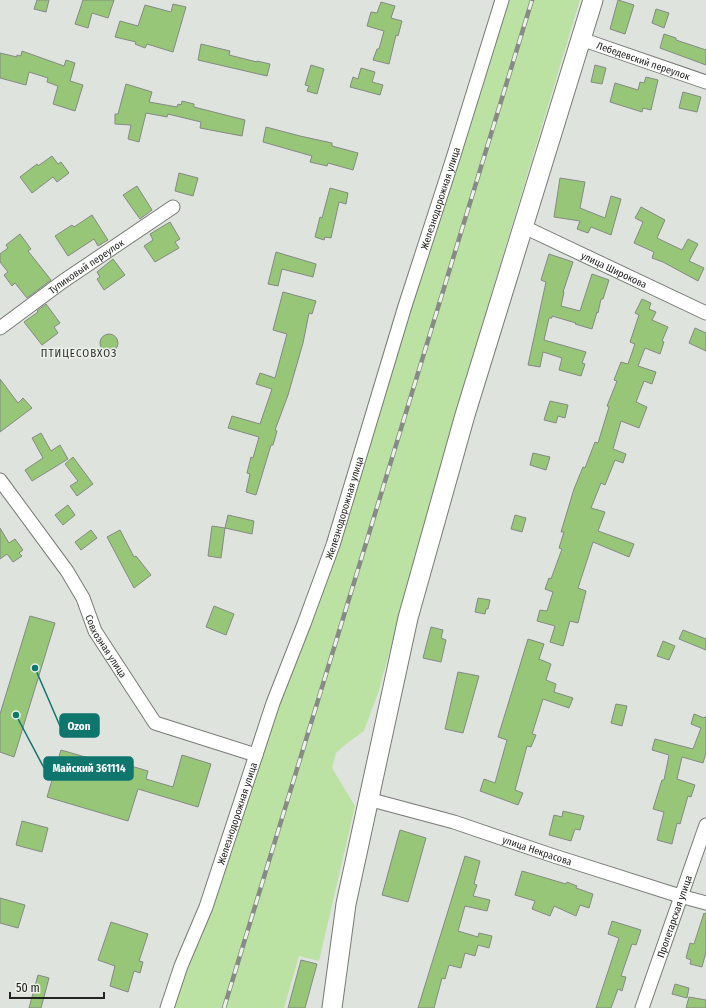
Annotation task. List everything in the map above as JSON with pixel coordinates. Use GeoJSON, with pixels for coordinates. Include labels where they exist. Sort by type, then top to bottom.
{"type":"FeatureCollection","features":[{"type":"Feature","properties":{"kind":"main road"},"geometry":{"type":"LineString","coordinates":[[332,1008],[346,904],[405,632],[465,415],[522,226],[593,0]]}},
{"type":"Feature","properties":{"kind":"street","name":"Железнодорожная улица"},"geometry":{"type":"LineString","coordinates":[[167,1008],[181,966],[206,907],[273,702],[333,545],[403,314],[502,0]]}},
{"type":"Feature","properties":{"kind":"street","name":"Лебедевский переулок"},"geometry":{"type":"LineString","coordinates":[[581,39],[706,82]]}},
{"type":"Feature","properties":{"kind":"street","name":"Тупиковый переулок"},"geometry":{"type":"LineString","coordinates":[[0,328],[62,282],[173,207]]}},
{"type":"Feature","properties":{"kind":"street","name":"улица Широкова"},"geometry":{"type":"LineString","coordinates":[[522,226],[706,313]]}},
{"type":"Feature","properties":{"kind":"street","name":"Совхозная улица"},"geometry":{"type":"LineString","coordinates":[[0,480],[67,572],[83,598],[94,631],[155,723],[256,755]]}},
{"type":"Feature","properties":{"kind":"street","name":"улица Некрасова"},"geometry":{"type":"LineString","coordinates":[[368,800],[454,822],[552,855],[706,903]]}},
{"type":"Feature","properties":{"kind":"street","name":"Пролетарская улица"},"geometry":{"type":"LineString","coordinates":[[642,1008],[706,825]]}},
{"type":"Feature","properties":{"kind":"green space"},"geometry":{"type":"Polygon","coordinates":[[[502,0],[580,0],[484,318],[378,693],[364,731],[336,753],[332,768],[355,806],[319,961],[299,956],[284,1008],[167,1008],[304,624],[502,0]]]}},
{"type":"Feature","properties":{"kind":"building"},"geometry":{"type":"Polygon","coordinates":[[[37,0],[49,0],[46,12],[34,9],[37,0]]]}},
{"type":"Feature","properties":{"kind":"building"},"geometry":{"type":"Polygon","coordinates":[[[83,0],[114,0],[108,18],[92,13],[88,28],[75,24],[83,0]]]}},
{"type":"Feature","properties":{"kind":"building"},"geometry":{"type":"Polygon","coordinates":[[[618,0],[634,5],[625,34],[610,29],[618,0]]]}},
{"type":"Feature","properties":{"kind":"building"},"geometry":{"type":"Polygon","coordinates":[[[381,2],[395,6],[391,18],[402,21],[398,36],[396,35],[389,64],[373,60],[377,49],[379,49],[384,31],[367,26],[371,12],[377,13],[381,2]]]}},
{"type":"Feature","properties":{"kind":"building"},"geometry":{"type":"Polygon","coordinates":[[[173,4],[186,7],[173,52],[147,44],[145,48],[135,44],[136,42],[115,37],[120,21],[138,26],[145,5],[171,12],[173,4]]]}},
{"type":"Feature","properties":{"kind":"building"},"geometry":{"type":"Polygon","coordinates":[[[656,9],[669,13],[664,28],[652,23],[656,9]]]}},
{"type":"Feature","properties":{"kind":"building"},"geometry":{"type":"Polygon","coordinates":[[[664,34],[676,38],[676,40],[706,50],[706,65],[660,48],[664,34]]]}},
{"type":"Feature","properties":{"kind":"building"},"geometry":{"type":"Polygon","coordinates":[[[201,44],[230,51],[229,55],[270,64],[267,76],[198,60],[201,44]]]}},
{"type":"Feature","properties":{"kind":"building"},"geometry":{"type":"Polygon","coordinates":[[[22,51],[64,66],[66,60],[75,63],[70,81],[83,85],[75,111],[53,104],[58,86],[47,82],[48,78],[29,72],[26,85],[0,78],[0,53],[17,57],[17,55],[21,56],[22,51]]]}},
{"type":"Feature","properties":{"kind":"building"},"geometry":{"type":"Polygon","coordinates":[[[311,65],[324,69],[317,94],[307,91],[309,86],[305,85],[311,65]]]}},
{"type":"Feature","properties":{"kind":"building"},"geometry":{"type":"Polygon","coordinates":[[[595,65],[606,68],[602,84],[591,82],[595,65]]]}},
{"type":"Feature","properties":{"kind":"building"},"geometry":{"type":"Polygon","coordinates":[[[361,68],[375,72],[372,82],[383,85],[380,95],[350,87],[353,77],[358,79],[361,68]]]}},
{"type":"Feature","properties":{"kind":"building"},"geometry":{"type":"Polygon","coordinates":[[[646,77],[658,80],[651,110],[643,108],[642,112],[610,102],[615,83],[638,90],[640,82],[644,83],[646,77]]]}},
{"type":"Feature","properties":{"kind":"building"},"geometry":{"type":"Polygon","coordinates":[[[126,84],[152,92],[149,102],[177,107],[178,104],[181,105],[182,101],[194,104],[194,107],[245,120],[242,136],[200,128],[201,122],[168,114],[167,117],[146,113],[139,142],[128,139],[131,125],[115,124],[115,114],[118,114],[126,84]]]}},
{"type":"Feature","properties":{"kind":"building"},"geometry":{"type":"Polygon","coordinates":[[[683,92],[701,97],[697,112],[679,108],[683,92]]]}},
{"type":"Feature","properties":{"kind":"building"},"geometry":{"type":"Polygon","coordinates":[[[266,127],[332,143],[332,146],[358,153],[353,170],[328,163],[327,166],[310,162],[312,156],[263,142],[266,127]]]}},
{"type":"Feature","properties":{"kind":"building"},"geometry":{"type":"Polygon","coordinates":[[[52,156],[58,164],[61,162],[69,173],[57,182],[53,177],[32,193],[20,177],[37,164],[38,166],[52,156]]]}},
{"type":"Feature","properties":{"kind":"building"},"geometry":{"type":"Polygon","coordinates":[[[179,173],[198,178],[193,196],[175,191],[179,173]]]}},
{"type":"Feature","properties":{"kind":"building"},"geometry":{"type":"Polygon","coordinates":[[[560,178],[585,182],[580,208],[605,218],[611,196],[621,199],[611,235],[591,227],[588,233],[577,229],[580,221],[554,217],[560,178]]]}},
{"type":"Feature","properties":{"kind":"building"},"geometry":{"type":"Polygon","coordinates":[[[137,186],[152,210],[140,219],[123,195],[137,186]]]}},
{"type":"Feature","properties":{"kind":"building"},"geometry":{"type":"Polygon","coordinates":[[[330,188],[348,193],[346,204],[339,202],[331,238],[325,237],[324,240],[315,237],[330,188]]]}},
{"type":"Feature","properties":{"kind":"building"},"geometry":{"type":"Polygon","coordinates":[[[641,207],[665,220],[657,238],[682,250],[688,239],[698,244],[689,261],[704,268],[698,281],[663,262],[652,258],[654,252],[634,243],[643,222],[635,218],[641,207]]]}},
{"type":"Feature","properties":{"kind":"building"},"geometry":{"type":"Polygon","coordinates":[[[92,215],[108,240],[98,246],[94,239],[68,256],[55,236],[72,225],[74,227],[92,215]]]}},
{"type":"Feature","properties":{"kind":"building"},"geometry":{"type":"Polygon","coordinates":[[[170,222],[180,239],[175,242],[179,248],[155,262],[144,246],[153,240],[150,234],[170,222]]]}},
{"type":"Feature","properties":{"kind":"building"},"geometry":{"type":"Polygon","coordinates":[[[20,234],[31,249],[28,251],[51,280],[27,298],[15,283],[12,286],[4,275],[8,272],[0,262],[0,254],[8,248],[6,245],[20,234]]]}},
{"type":"Feature","properties":{"kind":"building"},"geometry":{"type":"Polygon","coordinates":[[[276,252],[316,264],[313,277],[282,269],[278,286],[268,284],[276,252]]]}},
{"type":"Feature","properties":{"kind":"building"},"geometry":{"type":"Polygon","coordinates":[[[549,254],[573,262],[563,292],[561,306],[580,311],[592,274],[609,280],[603,299],[601,299],[592,329],[552,316],[552,318],[549,318],[544,340],[586,352],[582,363],[585,364],[581,376],[559,370],[562,358],[543,352],[540,367],[528,365],[546,282],[541,280],[549,254]]]}},
{"type":"Feature","properties":{"kind":"building"},"geometry":{"type":"Polygon","coordinates":[[[113,259],[125,275],[104,290],[97,279],[100,277],[97,272],[113,259]]]}},
{"type":"Feature","properties":{"kind":"building"},"geometry":{"type":"Polygon","coordinates":[[[283,292],[316,301],[312,314],[309,313],[303,343],[288,395],[275,430],[277,431],[273,445],[271,445],[256,495],[246,492],[250,474],[247,473],[251,457],[253,458],[259,437],[228,428],[232,416],[260,424],[272,389],[256,384],[260,373],[275,378],[287,334],[273,330],[283,292]]]}},
{"type":"Feature","properties":{"kind":"building"},"geometry":{"type":"Polygon","coordinates":[[[642,299],[651,303],[649,309],[656,312],[652,320],[668,327],[662,341],[664,342],[660,354],[645,348],[638,366],[656,372],[652,384],[644,381],[636,402],[647,407],[639,428],[621,421],[613,449],[626,454],[623,463],[615,460],[605,485],[601,483],[591,508],[605,512],[598,531],[634,544],[629,557],[593,542],[578,588],[586,591],[578,623],[570,621],[563,646],[550,642],[555,626],[537,621],[540,610],[547,611],[553,592],[545,589],[549,578],[551,579],[562,549],[559,548],[564,532],[561,532],[574,489],[583,467],[585,468],[595,442],[598,443],[609,407],[607,406],[617,381],[614,380],[621,362],[628,364],[635,344],[630,342],[639,315],[635,313],[642,299]]]}},
{"type":"Feature","properties":{"kind":"building"},"geometry":{"type":"Polygon","coordinates":[[[46,304],[60,323],[54,327],[58,333],[42,345],[24,322],[46,304]]]}},
{"type":"Feature","properties":{"kind":"building"},"geometry":{"type":"Polygon","coordinates":[[[695,328],[706,333],[706,351],[689,343],[695,328]]]}},
{"type":"Feature","properties":{"kind":"building"},"geometry":{"type":"Polygon","coordinates":[[[105,334],[113,334],[118,339],[116,350],[113,352],[105,352],[100,347],[100,339],[105,334]]]}},
{"type":"Feature","properties":{"kind":"building"},"geometry":{"type":"Polygon","coordinates":[[[0,379],[18,403],[23,398],[32,408],[0,432],[0,379]]]}},
{"type":"Feature","properties":{"kind":"building"},"geometry":{"type":"Polygon","coordinates":[[[550,401],[568,405],[565,418],[558,416],[556,423],[544,420],[550,401]]]}},
{"type":"Feature","properties":{"kind":"building"},"geometry":{"type":"Polygon","coordinates":[[[41,433],[51,451],[60,445],[68,459],[32,481],[25,470],[43,458],[32,438],[41,433]]]}},
{"type":"Feature","properties":{"kind":"building"},"geometry":{"type":"Polygon","coordinates":[[[533,453],[550,457],[546,470],[530,465],[533,453]]]}},
{"type":"Feature","properties":{"kind":"building"},"geometry":{"type":"Polygon","coordinates":[[[73,457],[93,484],[77,496],[70,486],[78,481],[65,464],[73,457]]]}},
{"type":"Feature","properties":{"kind":"building"},"geometry":{"type":"Polygon","coordinates":[[[68,505],[75,515],[63,525],[55,515],[68,505]]]}},
{"type":"Feature","properties":{"kind":"building"},"geometry":{"type":"Polygon","coordinates":[[[228,515],[254,521],[252,534],[225,528],[228,515]]]}},
{"type":"Feature","properties":{"kind":"building"},"geometry":{"type":"Polygon","coordinates":[[[515,515],[526,518],[522,532],[511,529],[515,515]]]}},
{"type":"Feature","properties":{"kind":"building"},"geometry":{"type":"Polygon","coordinates":[[[212,526],[225,528],[221,558],[208,556],[212,526]]]}},
{"type":"Feature","properties":{"kind":"building"},"geometry":{"type":"Polygon","coordinates":[[[0,528],[9,543],[15,539],[23,550],[19,553],[22,556],[13,562],[7,554],[0,559],[0,528]]]}},
{"type":"Feature","properties":{"kind":"building"},"geometry":{"type":"Polygon","coordinates":[[[91,530],[97,538],[81,550],[75,542],[91,530]]]}},
{"type":"Feature","properties":{"kind":"building"},"geometry":{"type":"Polygon","coordinates":[[[120,530],[134,557],[136,556],[151,575],[134,588],[107,537],[120,530]]]}},
{"type":"Feature","properties":{"kind":"building"},"geometry":{"type":"Polygon","coordinates":[[[478,598],[490,600],[485,614],[475,612],[478,598]]]}},
{"type":"Feature","properties":{"kind":"building"},"geometry":{"type":"Polygon","coordinates":[[[214,606],[234,614],[226,635],[206,627],[214,606]]]}},
{"type":"Feature","properties":{"kind":"building"},"geometry":{"type":"Polygon","coordinates":[[[30,616],[55,623],[14,757],[0,752],[0,714],[30,616]]]}},
{"type":"Feature","properties":{"kind":"building"},"geometry":{"type":"Polygon","coordinates":[[[431,627],[443,630],[441,638],[446,640],[441,662],[423,658],[431,627]]]}},
{"type":"Feature","properties":{"kind":"building"},"geometry":{"type":"Polygon","coordinates":[[[683,630],[706,639],[706,650],[679,639],[683,630]]]}},
{"type":"Feature","properties":{"kind":"building"},"geometry":{"type":"Polygon","coordinates":[[[528,639],[544,644],[539,659],[551,664],[546,680],[556,684],[554,692],[573,698],[569,708],[543,699],[532,734],[536,735],[531,747],[527,746],[515,790],[523,793],[518,805],[480,791],[484,779],[495,783],[507,740],[498,737],[528,639]]]}},
{"type":"Feature","properties":{"kind":"building"},"geometry":{"type":"Polygon","coordinates":[[[663,641],[675,646],[669,660],[657,656],[663,641]]]}},
{"type":"Feature","properties":{"kind":"building"},"geometry":{"type":"Polygon","coordinates":[[[458,672],[479,676],[463,733],[445,729],[458,672]]]}},
{"type":"Feature","properties":{"kind":"building"},"geometry":{"type":"Polygon","coordinates":[[[616,704],[627,706],[622,726],[611,723],[616,704]]]}},
{"type":"Feature","properties":{"kind":"building"},"geometry":{"type":"Polygon","coordinates":[[[694,714],[704,718],[706,716],[706,753],[703,763],[682,757],[677,779],[695,785],[691,797],[688,796],[680,824],[677,823],[672,844],[657,840],[664,812],[653,809],[662,780],[664,780],[669,755],[652,750],[655,739],[693,749],[701,728],[691,724],[694,714]]]}},
{"type":"Feature","properties":{"kind":"building"},"geometry":{"type":"Polygon","coordinates":[[[61,750],[113,765],[114,761],[148,771],[146,779],[173,787],[182,755],[211,764],[198,807],[138,789],[128,821],[47,797],[61,750]]]}},
{"type":"Feature","properties":{"kind":"building"},"geometry":{"type":"Polygon","coordinates":[[[563,811],[584,816],[580,830],[575,829],[571,841],[549,835],[554,815],[562,817],[563,811]]]}},
{"type":"Feature","properties":{"kind":"building"},"geometry":{"type":"Polygon","coordinates":[[[22,821],[48,828],[42,852],[16,845],[22,821]]]}},
{"type":"Feature","properties":{"kind":"building"},"geometry":{"type":"Polygon","coordinates":[[[400,830],[426,838],[408,902],[382,895],[400,830]]]}},
{"type":"Feature","properties":{"kind":"building"},"geometry":{"type":"Polygon","coordinates":[[[465,856],[480,861],[474,884],[477,885],[473,896],[490,900],[487,911],[465,906],[458,931],[478,937],[479,933],[492,936],[489,948],[478,945],[475,956],[465,953],[461,968],[449,965],[445,979],[442,978],[434,1008],[418,1008],[465,856]]]}},
{"type":"Feature","properties":{"kind":"building"},"geometry":{"type":"Polygon","coordinates":[[[522,871],[566,884],[567,882],[577,886],[576,888],[593,894],[589,908],[580,905],[576,916],[554,906],[550,916],[532,909],[535,901],[515,895],[522,871]]]}},
{"type":"Feature","properties":{"kind":"building"},"geometry":{"type":"Polygon","coordinates":[[[0,898],[25,905],[18,928],[0,923],[0,898]]]}},
{"type":"Feature","properties":{"kind":"building"},"geometry":{"type":"Polygon","coordinates":[[[704,913],[706,914],[706,952],[702,967],[690,964],[691,960],[686,958],[690,943],[694,944],[704,913]]]}},
{"type":"Feature","properties":{"kind":"building"},"geometry":{"type":"Polygon","coordinates":[[[612,921],[641,930],[636,945],[632,944],[621,976],[626,977],[622,991],[618,989],[611,1008],[596,1008],[619,938],[608,934],[612,921]]]}},
{"type":"Feature","properties":{"kind":"building"},"geometry":{"type":"Polygon","coordinates":[[[111,922],[148,934],[139,961],[143,962],[140,973],[134,971],[128,992],[110,986],[115,966],[98,960],[111,922]]]}},
{"type":"Feature","properties":{"kind":"building"},"geometry":{"type":"Polygon","coordinates":[[[301,960],[317,964],[305,1008],[288,1008],[301,960]]]}},
{"type":"Feature","properties":{"kind":"building"},"geometry":{"type":"Polygon","coordinates":[[[38,975],[49,978],[41,1008],[29,1008],[38,975]]]}},
{"type":"Feature","properties":{"kind":"building"},"geometry":{"type":"Polygon","coordinates":[[[675,984],[689,988],[687,998],[672,994],[675,984]]]}},
{"type":"Feature","properties":{"kind":"building"},"geometry":{"type":"Polygon","coordinates":[[[689,997],[706,1000],[706,1008],[686,1008],[689,997]]]}},
{"type":"Feature","properties":{"kind":"railway"},"geometry":{"type":"LineString","coordinates":[[224,1008],[532,0]]}},
{"type":"Feature","properties":{"kind":"place","name":"Ozon"},"geometry":{"type":"Point","coordinates":[35,668]}},
{"type":"Feature","properties":{"kind":"place","name":"Майский 361114"},"geometry":{"type":"Point","coordinates":[16,715]}},
{"type":"Feature","properties":{"kind":"district","name":"ПТИЦЕСОВХОЗ"},"geometry":{"type":"Point","coordinates":[79,353]}}]}
